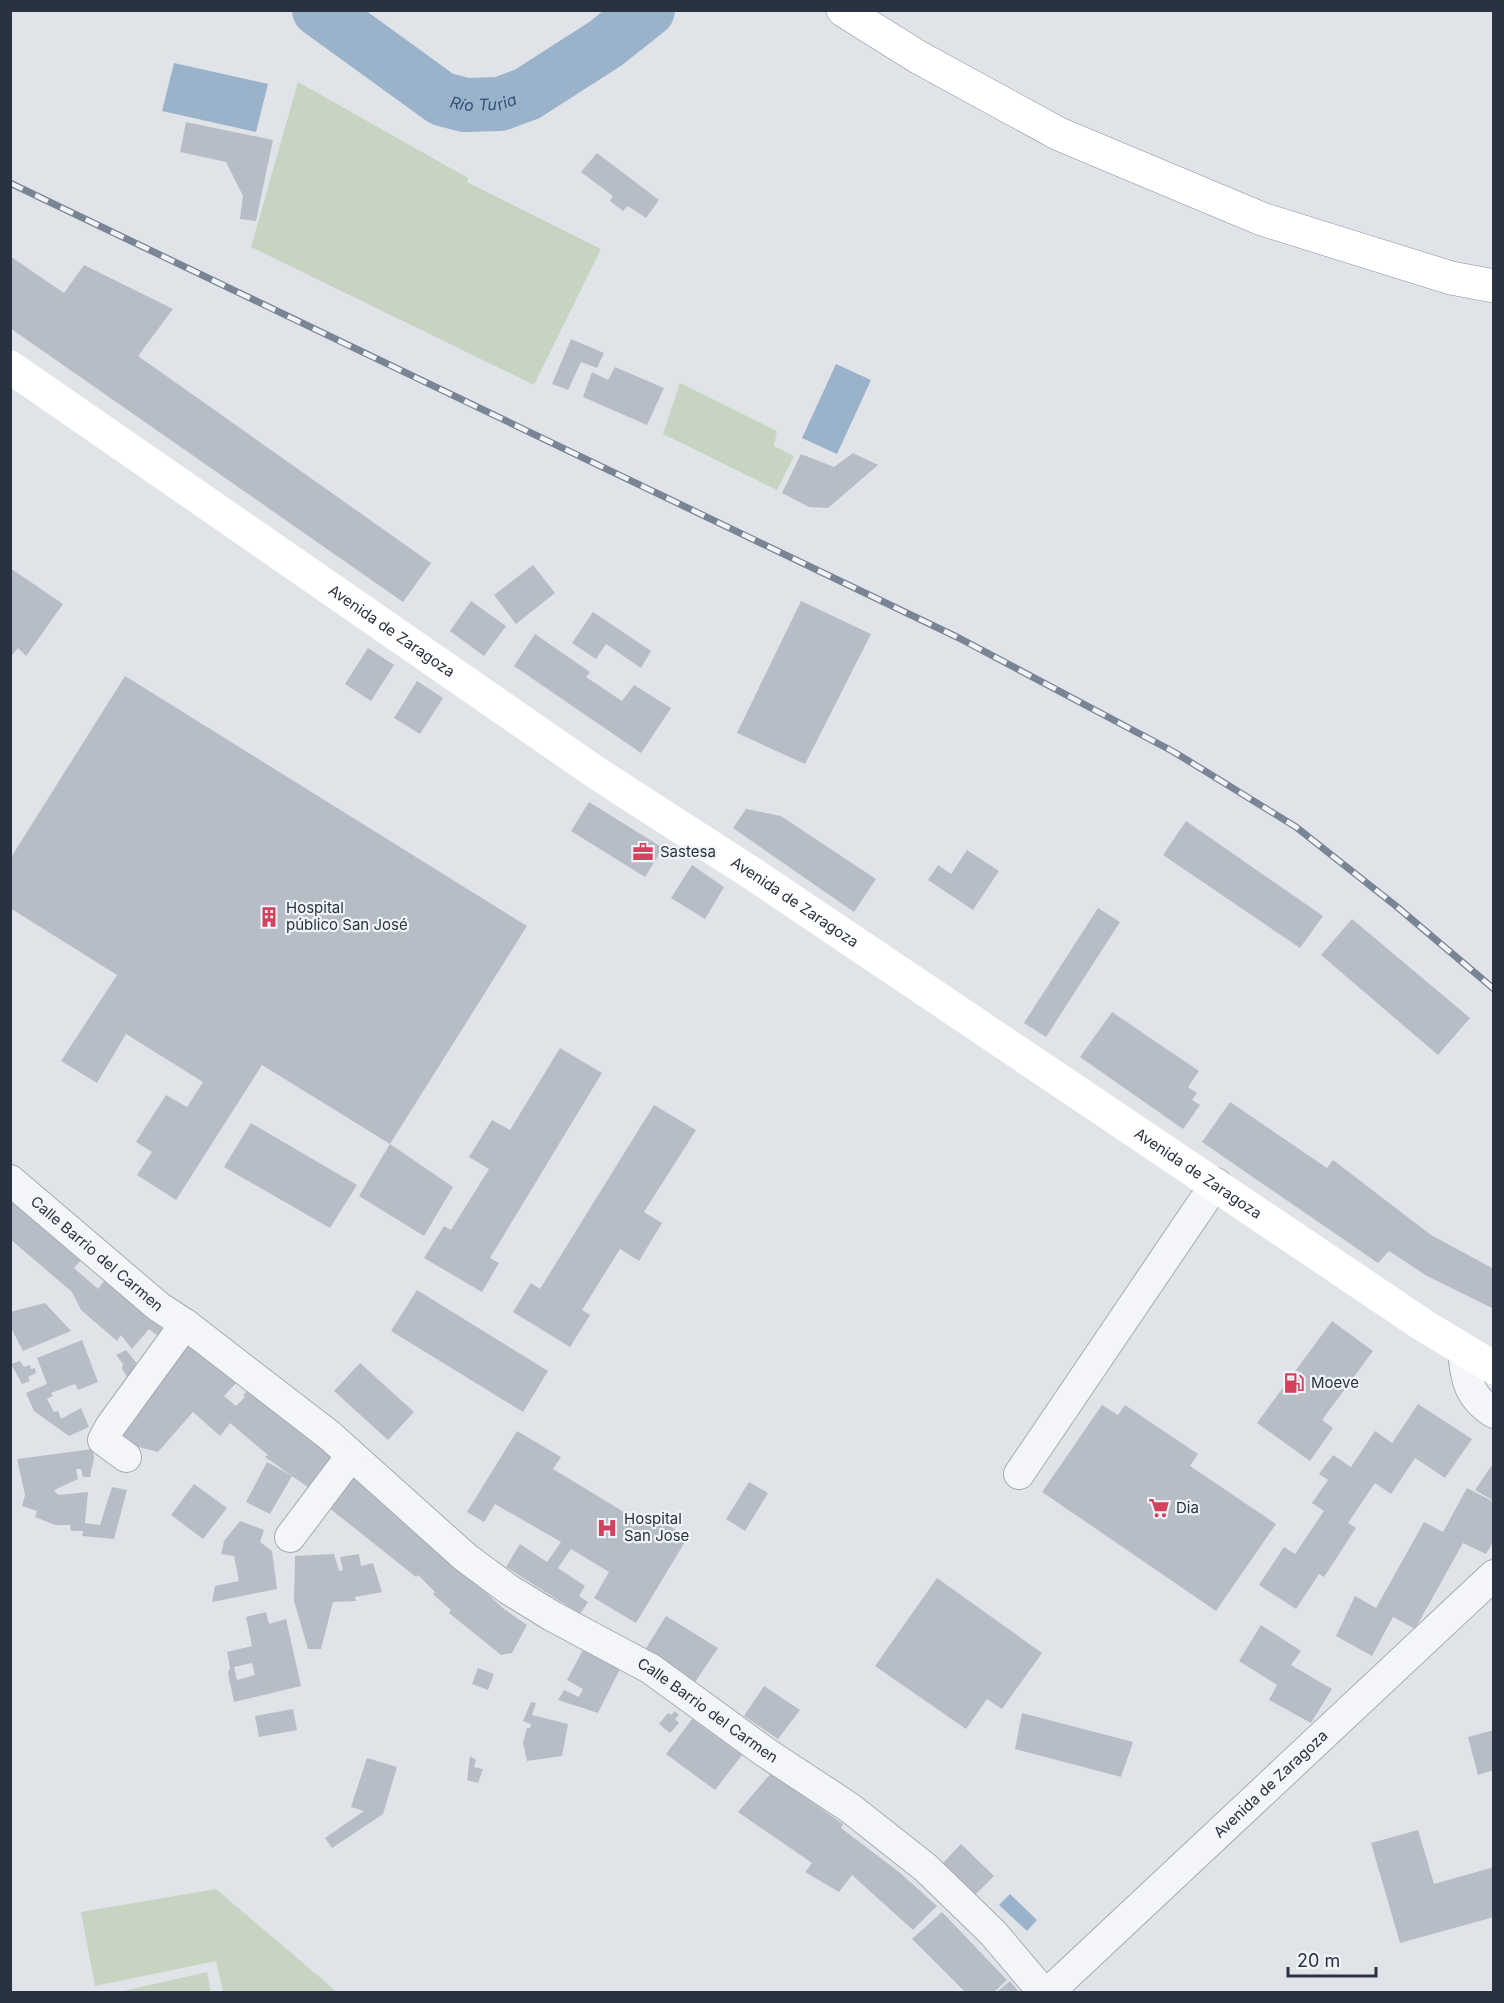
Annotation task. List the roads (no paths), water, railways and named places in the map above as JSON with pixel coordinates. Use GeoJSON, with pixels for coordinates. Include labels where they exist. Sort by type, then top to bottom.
{"type":"FeatureCollection","features":[{"type":"Feature","properties":{"kind":"main road"},"geometry":{"type":"LineString","coordinates":[[843,10],[918,57],[1059,134],[1262,219],[1451,278],[1494,286]]}},
{"type":"Feature","properties":{"kind":"main road","name":"Avenida de Zaragoza"},"geometry":{"type":"LineString","coordinates":[[10,366],[598,774],[759,878],[1366,1287],[1494,1368]]}},
{"type":"Feature","properties":{"kind":"street","name":"Calle Barrio del Carmen"},"geometry":{"type":"LineString","coordinates":[[10,1180],[159,1306],[186,1324],[329,1435],[465,1557],[508,1589],[552,1616],[651,1669],[765,1752],[850,1808],[926,1868],[993,1933],[1043,1992]]}},
{"type":"Feature","properties":{"kind":"street"},"geometry":{"type":"LineString","coordinates":[[1019,1474],[1216,1184]]}},
{"type":"Feature","properties":{"kind":"street"},"geometry":{"type":"LineString","coordinates":[[126,1457],[102,1440],[186,1324]]}},
{"type":"Feature","properties":{"kind":"street"},"geometry":{"type":"LineString","coordinates":[[1463,1350],[1467,1383],[1480,1405],[1494,1413]]}},
{"type":"Feature","properties":{"kind":"street"},"geometry":{"type":"LineString","coordinates":[[290,1537],[351,1456]]}},
{"type":"Feature","properties":{"kind":"street","name":"Avenida de Zaragoza"},"geometry":{"type":"LineString","coordinates":[[1049,1992],[1494,1575]]}},
{"type":"Feature","properties":{"kind":"water"},"geometry":{"type":"Polygon","coordinates":[[[174,63],[268,84],[256,132],[162,111],[174,63]]]}},
{"type":"Feature","properties":{"kind":"water"},"geometry":{"type":"Polygon","coordinates":[[[836,364],[871,380],[837,454],[802,438],[836,364]]]}},
{"type":"Feature","properties":{"kind":"water"},"geometry":{"type":"Polygon","coordinates":[[[1010,1894],[1037,1920],[1027,1931],[999,1905],[1010,1894]]]}},
{"type":"Feature","properties":{"kind":"waterway","name":"Río Turia"},"geometry":{"type":"LineString","coordinates":[[319,10],[442,99],[465,105],[500,104],[527,94],[605,44],[648,10]]}},
{"type":"Feature","properties":{"kind":"railway"},"geometry":{"type":"LineString","coordinates":[[10,183],[959,638],[1174,752],[1296,827],[1396,906],[1494,989]]}},
{"type":"Feature","properties":{"kind":"place","name":"Sastesa"},"geometry":{"type":"Point","coordinates":[643,852]}},
{"type":"Feature","properties":{"kind":"place","name":"Hospital público San José"},"geometry":{"type":"Point","coordinates":[269,917]}},
{"type":"Feature","properties":{"kind":"place","name":"Moeve"},"geometry":{"type":"Point","coordinates":[1294,1383]}},
{"type":"Feature","properties":{"kind":"place","name":"Dia"},"geometry":{"type":"Point","coordinates":[1159,1508]}},
{"type":"Feature","properties":{"kind":"place","name":"Hospital San Jose"},"geometry":{"type":"Point","coordinates":[607,1528]}}]}
